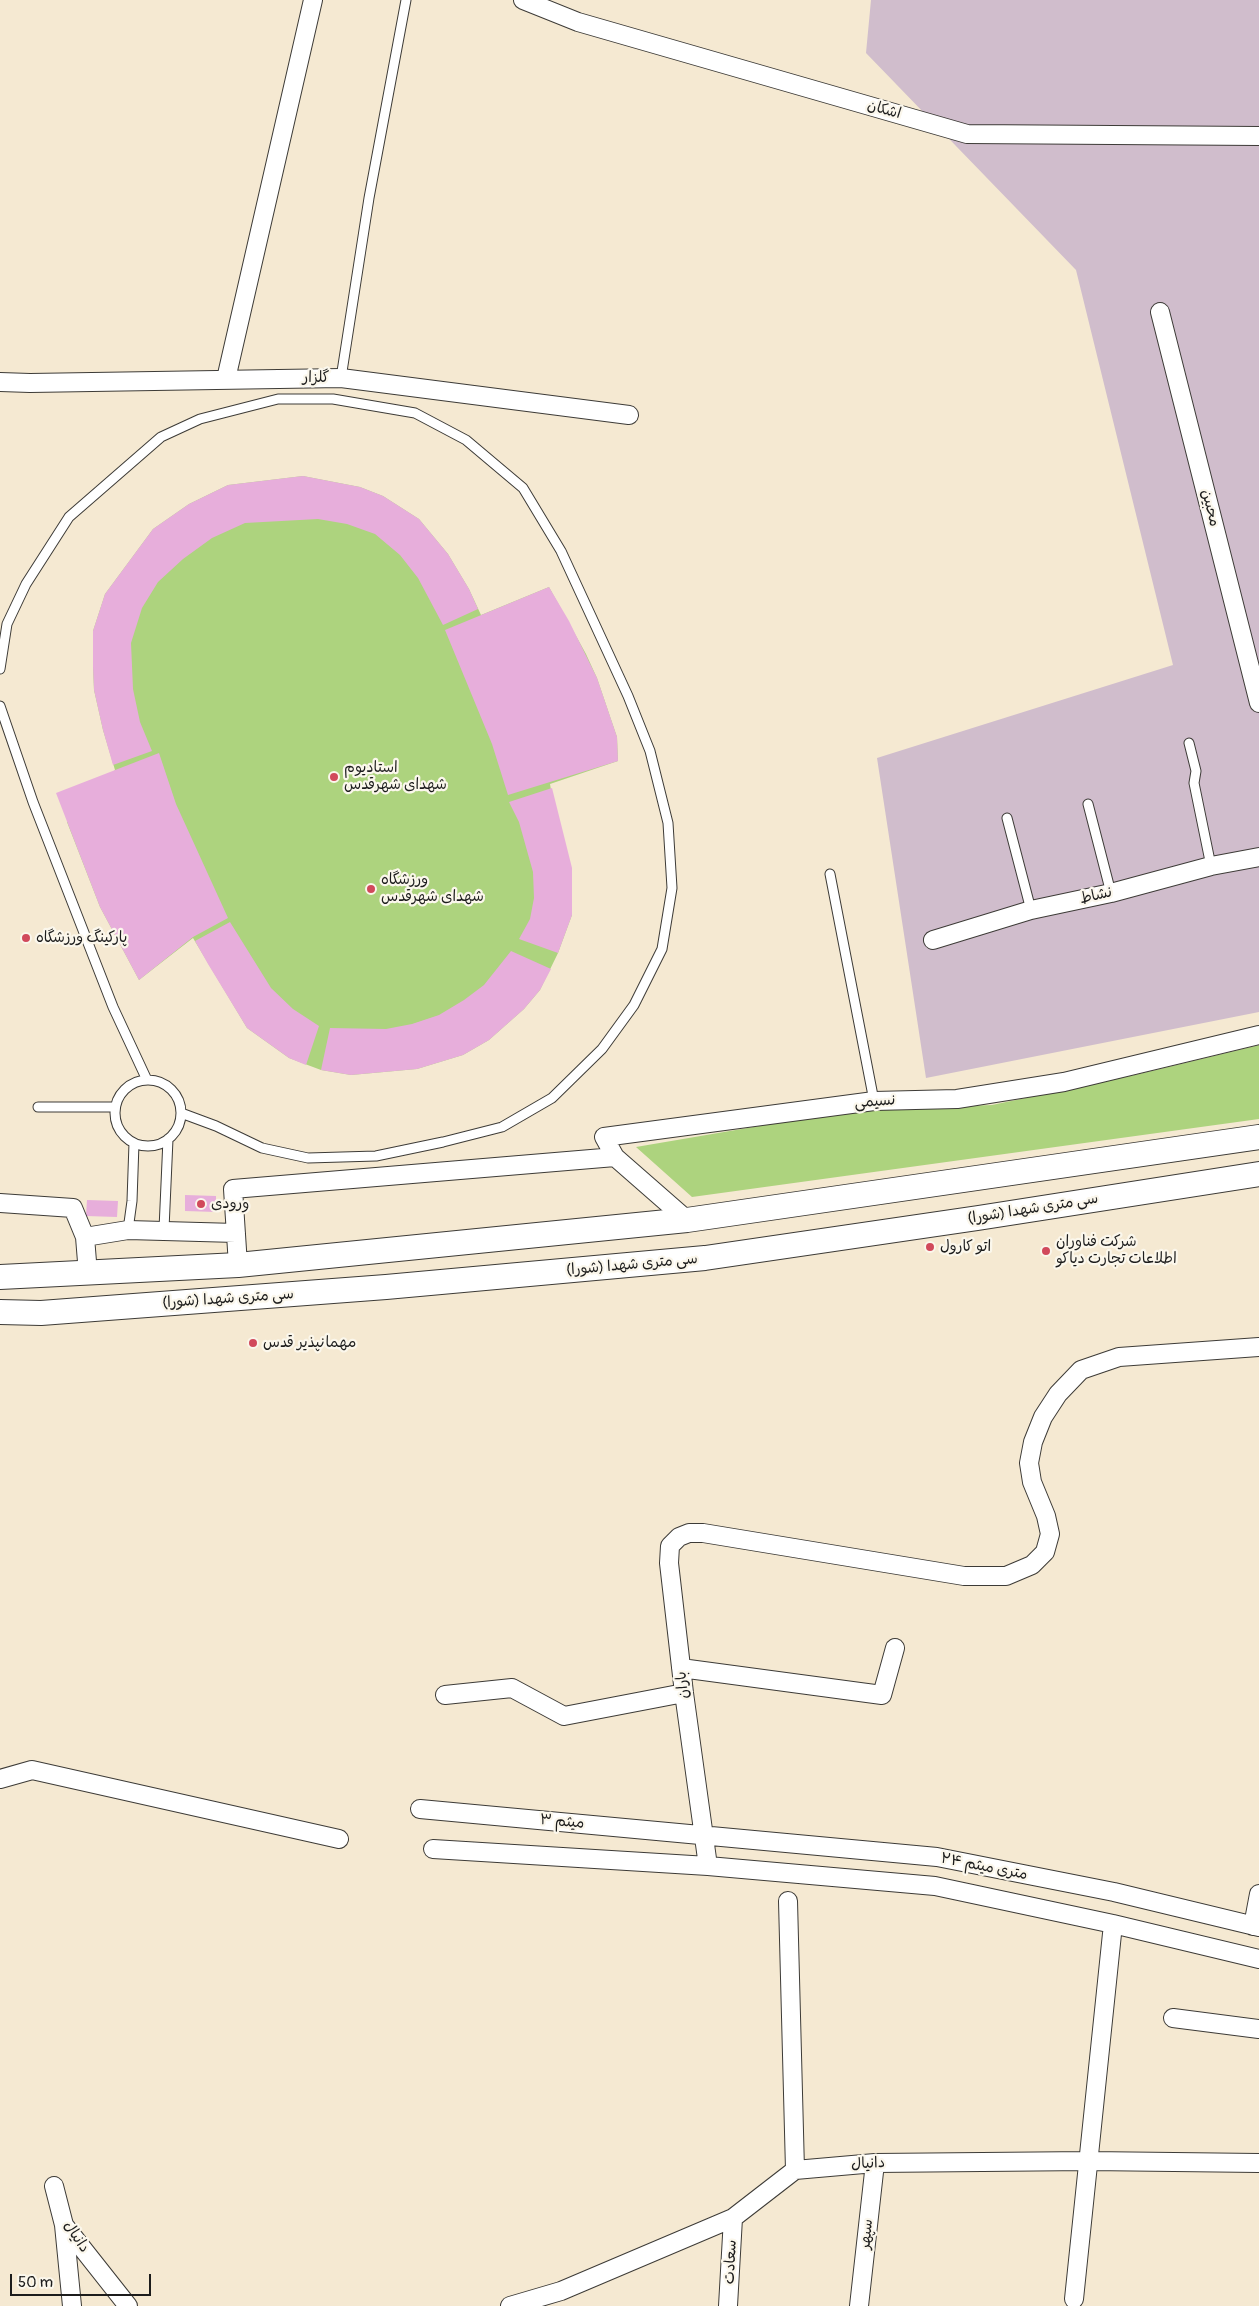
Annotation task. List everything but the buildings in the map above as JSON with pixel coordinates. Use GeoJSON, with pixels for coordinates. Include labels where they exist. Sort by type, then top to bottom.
{"type":"FeatureCollection","features":[{"type":"Feature","properties":{"kind":"main road"},"geometry":{"type":"LineString","coordinates":[[0,1277],[238,1265],[687,1220],[1259,1137]]}},
{"type":"Feature","properties":{"kind":"main road","name":"سی متری شهدا (شورا)"},"geometry":{"type":"LineString","coordinates":[[0,1312],[41,1312],[386,1287],[705,1258],[1259,1174]]}},
{"type":"Feature","properties":{"kind":"main road"},"geometry":{"type":"LineString","coordinates":[[687,1220],[705,1258]]}},
{"type":"Feature","properties":{"kind":"street"},"geometry":{"type":"LineString","coordinates":[[226,379],[313,0]]}},
{"type":"Feature","properties":{"kind":"street","name":"اشکان"},"geometry":{"type":"LineString","coordinates":[[523,0],[578,22],[968,134],[1259,136]]}},
{"type":"Feature","properties":{"kind":"street","name":"محبین"},"geometry":{"type":"LineString","coordinates":[[1160,312],[1259,703]]}},
{"type":"Feature","properties":{"kind":"street","name":"گلزار"},"geometry":{"type":"LineString","coordinates":[[0,382],[30,384],[341,378],[629,415]]}},
{"type":"Feature","properties":{"kind":"street","name":"نشاط"},"geometry":{"type":"LineString","coordinates":[[933,940],[1031,910],[1111,893],[1211,866],[1259,857]]}},
{"type":"Feature","properties":{"kind":"street","name":"نسیمی"},"geometry":{"type":"LineString","coordinates":[[687,1220],[615,1157],[604,1137],[874,1101],[957,1100],[1064,1082],[1259,1035]]}},
{"type":"Feature","properties":{"kind":"street"},"geometry":{"type":"LineString","coordinates":[[238,1265],[233,1188],[615,1157]]}},
{"type":"Feature","properties":{"kind":"street"},"geometry":{"type":"LineString","coordinates":[[0,1203],[73,1208],[85,1237],[88,1274]]}},
{"type":"Feature","properties":{"kind":"street"},"geometry":{"type":"LineString","coordinates":[[85,1237],[128,1230],[236,1233]]}},
{"type":"Feature","properties":{"kind":"street","name":"باران"},"geometry":{"type":"LineString","coordinates":[[708,1866],[684,1693],[669,1562],[670,1546],[678,1537],[689,1533],[703,1533],[964,1576],[1006,1576],[1032,1565],[1045,1552],[1050,1534],[1046,1516],[1032,1482],[1029,1463],[1033,1442],[1043,1417],[1058,1394],[1081,1370],[1119,1357],[1259,1347]]}},
{"type":"Feature","properties":{"kind":"street"},"geometry":{"type":"LineString","coordinates":[[681,1668],[882,1695],[894,1648]]}},
{"type":"Feature","properties":{"kind":"street"},"geometry":{"type":"LineString","coordinates":[[445,1695],[512,1688],[564,1716],[684,1693]]}},
{"type":"Feature","properties":{"kind":"street"},"geometry":{"type":"LineString","coordinates":[[0,1779],[32,1770],[338,1839]]}},
{"type":"Feature","properties":{"kind":"street","name":"میثم ۳"},"geometry":{"type":"LineString","coordinates":[[420,1809],[704,1835]]}},
{"type":"Feature","properties":{"kind":"street","name":"۲۴ متری میثم"},"geometry":{"type":"LineString","coordinates":[[704,1835],[937,1858],[1114,1892],[1256,1926]]}},
{"type":"Feature","properties":{"kind":"street"},"geometry":{"type":"LineString","coordinates":[[433,1849],[708,1866]]}},
{"type":"Feature","properties":{"kind":"street"},"geometry":{"type":"LineString","coordinates":[[936,1886],[937,1858]]}},
{"type":"Feature","properties":{"kind":"street","name":"۲۴ متری میثم"},"geometry":{"type":"LineString","coordinates":[[708,1866],[936,1886],[1113,1924],[1259,1960]]}},
{"type":"Feature","properties":{"kind":"street"},"geometry":{"type":"LineString","coordinates":[[1256,1926],[1259,1894]]}},
{"type":"Feature","properties":{"kind":"street"},"geometry":{"type":"LineString","coordinates":[[510,2306],[561,2291],[733,2218],[795,2170],[788,1901]]}},
{"type":"Feature","properties":{"kind":"street"},"geometry":{"type":"LineString","coordinates":[[1074,2299],[1113,1924]]}},
{"type":"Feature","properties":{"kind":"street"},"geometry":{"type":"LineString","coordinates":[[1174,2018],[1259,2029]]}},
{"type":"Feature","properties":{"kind":"street","name":"دانیال"},"geometry":{"type":"LineString","coordinates":[[795,2170],[875,2163],[1089,2161],[1259,2163]]}},
{"type":"Feature","properties":{"kind":"street","name":"سپهر"},"geometry":{"type":"LineString","coordinates":[[859,2306],[875,2163]]}},
{"type":"Feature","properties":{"kind":"street","name":"دانیال"},"geometry":{"type":"LineString","coordinates":[[54,2186],[64,2225],[128,2306]]}},
{"type":"Feature","properties":{"kind":"street","name":"سعادت"},"geometry":{"type":"LineString","coordinates":[[728,2306],[733,2218]]}},
{"type":"Feature","properties":{"kind":"street"},"geometry":{"type":"LineString","coordinates":[[64,2225],[72,2306]]}},
{"type":"Feature","properties":{"kind":"lane"},"geometry":{"type":"LineString","coordinates":[[341,378],[369,198],[406,0]]}},
{"type":"Feature","properties":{"kind":"lane"},"geometry":{"type":"LineString","coordinates":[[0,669],[7,624],[26,584],[69,517],[161,437],[200,419],[278,398],[333,399],[415,413],[466,440],[522,488],[561,551],[628,696],[650,751],[668,823],[672,888],[662,949],[634,1005],[602,1049],[552,1098],[502,1127],[376,1156],[308,1158],[262,1148],[216,1126],[181,1113]]}},
{"type":"Feature","properties":{"kind":"lane"},"geometry":{"type":"LineString","coordinates":[[0,706],[33,802],[113,1006],[147,1080]]}},
{"type":"Feature","properties":{"kind":"lane"},"geometry":{"type":"LineString","coordinates":[[1189,743],[1211,866]]}},
{"type":"Feature","properties":{"kind":"lane"},"geometry":{"type":"LineString","coordinates":[[1088,804],[1111,893]]}},
{"type":"Feature","properties":{"kind":"lane"},"geometry":{"type":"LineString","coordinates":[[1007,818],[1031,910]]}},
{"type":"Feature","properties":{"kind":"lane"},"geometry":{"type":"LineString","coordinates":[[830,874],[874,1101]]}},
{"type":"Feature","properties":{"kind":"lane"},"geometry":{"type":"LineString","coordinates":[[147,1080],[167,1086],[179,1102],[181,1113],[180,1123],[168,1139],[152,1146],[134,1143],[125,1137],[118,1128],[116,1107],[126,1088],[136,1082],[147,1080]]}},
{"type":"Feature","properties":{"kind":"lane"},"geometry":{"type":"LineString","coordinates":[[38,1107],[116,1107]]}},
{"type":"Feature","properties":{"kind":"lane"},"geometry":{"type":"LineString","coordinates":[[164,1230],[168,1139]]}},
{"type":"Feature","properties":{"kind":"lane"},"geometry":{"type":"LineString","coordinates":[[128,1230],[132,1201],[134,1143]]}},
{"type":"Feature","properties":{"kind":"shaded area"},"geometry":{"type":"Polygon","coordinates":[[[871,0],[1259,0],[1259,1012],[926,1078],[877,758],[1173,665],[1076,270],[866,53],[871,0]]]}},
{"type":"Feature","properties":{"kind":"green space","name":"استادیوم شهدای شهرقدس"},"geometry":{"type":"Polygon","coordinates":[[[303,476],[360,487],[383,496],[419,519],[448,554],[469,589],[481,615],[549,587],[597,678],[617,737],[618,761],[550,784],[572,915],[558,953],[540,990],[524,1009],[489,1040],[463,1055],[417,1069],[351,1075],[321,1070],[289,1058],[247,1028],[193,938],[139,980],[100,907],[67,822],[115,770],[94,690],[93,631],[105,594],[153,529],[189,504],[228,485],[303,476]]]}},
{"type":"Feature","properties":{"kind":"green space"},"geometry":{"type":"Polygon","coordinates":[[[1259,1045],[1259,1119],[692,1197],[636,1147],[853,1110],[992,1105],[1139,1074],[1259,1045]]]}},
{"type":"Feature","properties":{"kind":"place","name":"استادیوم شهدای شهرقدس"},"geometry":{"type":"Point","coordinates":[334,777]}},
{"type":"Feature","properties":{"kind":"place","name":"ورزشگاه شهدای شهرقدس"},"geometry":{"type":"Point","coordinates":[371,889]}},
{"type":"Feature","properties":{"kind":"place","name":"پارکینگ ورزشگاه"},"geometry":{"type":"Point","coordinates":[26,938]}},
{"type":"Feature","properties":{"kind":"place","name":"ورودی"},"geometry":{"type":"Point","coordinates":[201,1204]}},
{"type":"Feature","properties":{"kind":"place","name":"اتو کارول"},"geometry":{"type":"Point","coordinates":[930,1247]}},
{"type":"Feature","properties":{"kind":"place","name":"شرکت فناوران اطلاعات تجارت دیاکو"},"geometry":{"type":"Point","coordinates":[1046,1251]}},
{"type":"Feature","properties":{"kind":"place","name":"مهمانپذیر قدس"},"geometry":{"type":"Point","coordinates":[253,1343]}}]}
